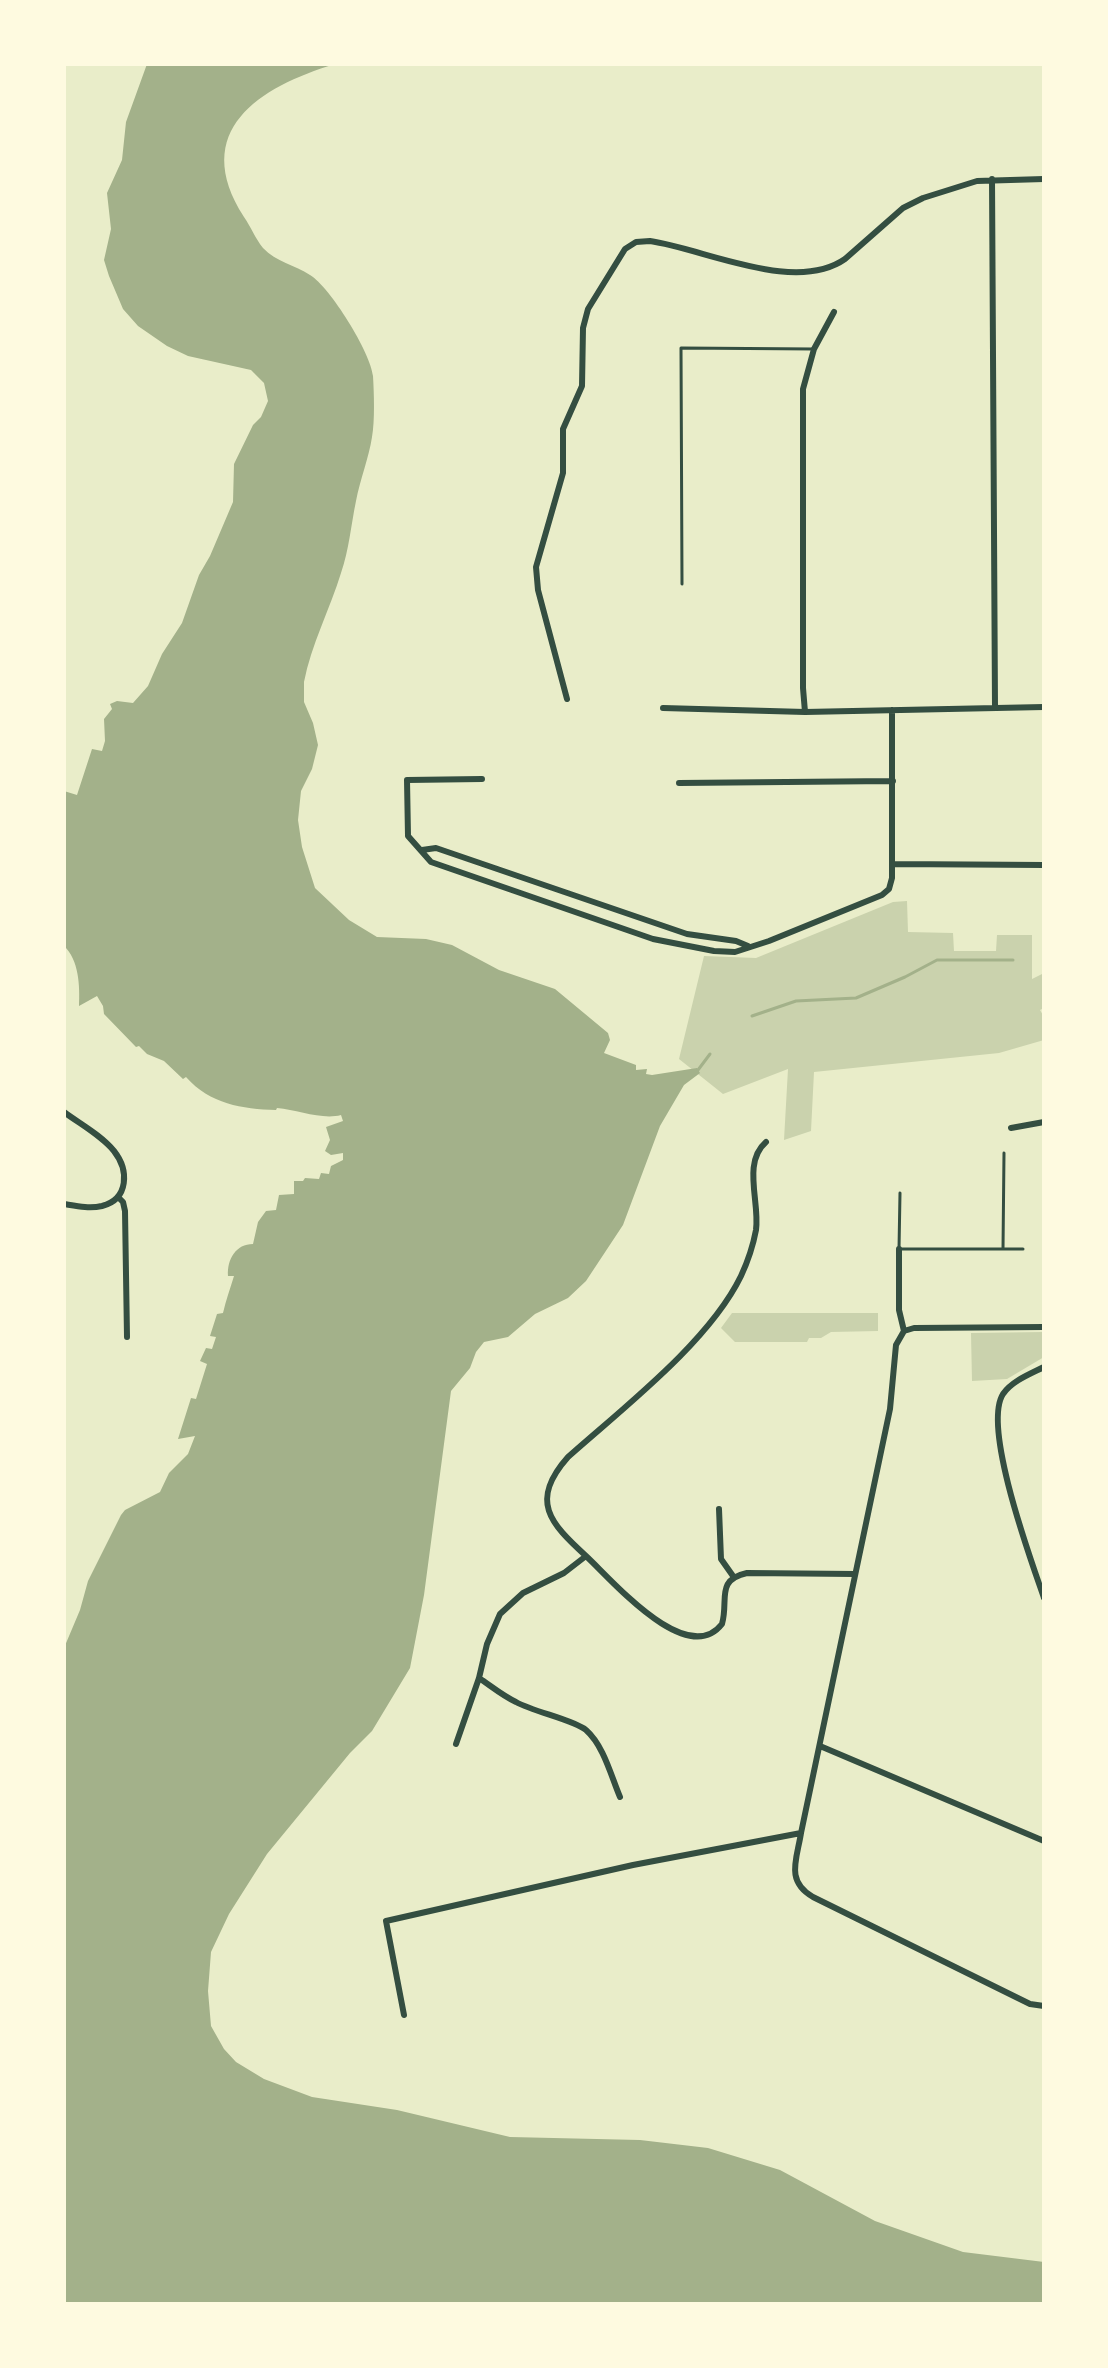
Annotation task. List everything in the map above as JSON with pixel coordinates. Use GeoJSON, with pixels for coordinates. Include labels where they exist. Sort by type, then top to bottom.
{"type":"FeatureCollection","features":[{"type":"Feature","properties":{"kind":"street"},"geometry":{"type":"LineString","coordinates":[[992,179],[995,707]]}},
{"type":"Feature","properties":{"kind":"street"},"geometry":{"type":"LineString","coordinates":[[567,699],[538,590],[536,567],[563,473],[563,429],[582,386],[585,317],[625,249],[636,242],[650,241],[771,270],[820,270],[845,259],[912,202],[963,184],[992,179],[1044,179]]}},
{"type":"Feature","properties":{"kind":"street"},"geometry":{"type":"LineString","coordinates":[[805,712],[802,399],[814,349],[834,312]]}},
{"type":"Feature","properties":{"kind":"street"},"geometry":{"type":"LineString","coordinates":[[663,708],[805,712],[1044,707]]}},
{"type":"Feature","properties":{"kind":"street"},"geometry":{"type":"LineString","coordinates":[[482,779],[407,780],[408,836],[431,862],[653,939],[735,952],[885,893],[891,884],[892,710]]}},
{"type":"Feature","properties":{"kind":"street"},"geometry":{"type":"LineString","coordinates":[[679,783],[893,781]]}},
{"type":"Feature","properties":{"kind":"street"},"geometry":{"type":"LineString","coordinates":[[422,850],[436,848],[687,934],[736,941],[748,946]]}},
{"type":"Feature","properties":{"kind":"street"},"geometry":{"type":"LineString","coordinates":[[892,864],[1044,865]]}},
{"type":"Feature","properties":{"kind":"street"},"geometry":{"type":"LineString","coordinates":[[64,1112],[116,1153],[125,1178],[118,1197],[100,1207],[64,1204]]}},
{"type":"Feature","properties":{"kind":"street"},"geometry":{"type":"LineString","coordinates":[[1011,1128],[1044,1122]]}},
{"type":"Feature","properties":{"kind":"street"},"geometry":{"type":"LineString","coordinates":[[766,1142],[758,1149],[754,1164],[756,1227],[750,1255],[732,1292],[706,1330],[568,1457],[551,1482],[548,1495],[552,1522],[650,1617],[666,1628],[692,1636],[712,1634],[722,1624],[725,1590],[733,1576],[747,1573],[855,1574]]}},
{"type":"Feature","properties":{"kind":"street"},"geometry":{"type":"LineString","coordinates":[[118,1197],[125,1211],[127,1337]]}},
{"type":"Feature","properties":{"kind":"street"},"geometry":{"type":"LineString","coordinates":[[899,1249],[899,1310],[904,1331],[896,1345],[890,1409],[801,1833],[795,1876],[804,1892],[1030,2004],[1044,2006]]}},
{"type":"Feature","properties":{"kind":"street"},"geometry":{"type":"LineString","coordinates":[[904,1331],[914,1328],[1044,1327]]}},
{"type":"Feature","properties":{"kind":"street"},"geometry":{"type":"LineString","coordinates":[[1044,1367],[1012,1385],[1004,1393],[998,1408],[1010,1495],[1044,1598]]}},
{"type":"Feature","properties":{"kind":"street"},"geometry":{"type":"LineString","coordinates":[[719,1509],[721,1559],[733,1576]]}},
{"type":"Feature","properties":{"kind":"street"},"geometry":{"type":"LineString","coordinates":[[456,1744],[479,1678],[487,1644],[500,1614],[523,1593],[564,1573],[586,1556]]}},
{"type":"Feature","properties":{"kind":"street"},"geometry":{"type":"LineString","coordinates":[[479,1678],[516,1702],[554,1719],[578,1724],[589,1733],[607,1764],[620,1797]]}},
{"type":"Feature","properties":{"kind":"street"},"geometry":{"type":"LineString","coordinates":[[820,1746],[1044,1841]]}},
{"type":"Feature","properties":{"kind":"street"},"geometry":{"type":"LineString","coordinates":[[404,2015],[386,1921],[633,1865],[801,1833]]}},
{"type":"Feature","properties":{"kind":"lane"},"geometry":{"type":"LineString","coordinates":[[682,584],[681,348],[814,349]]}},
{"type":"Feature","properties":{"kind":"lane"},"geometry":{"type":"LineString","coordinates":[[1002,1249],[1004,1153]]}},
{"type":"Feature","properties":{"kind":"lane"},"geometry":{"type":"LineString","coordinates":[[900,1193],[899,1249],[1023,1249]]}},
{"type":"Feature","properties":{"kind":"shaded area"},"geometry":{"type":"Polygon","coordinates":[[[147,64],[335,64],[281,86],[258,100],[240,117],[229,137],[224,160],[229,187],[260,244],[274,257],[310,275],[328,293],[357,337],[373,376],[372,437],[346,555],[304,682],[304,702],[318,745],[312,769],[301,791],[298,820],[302,847],[315,888],[349,920],[377,937],[426,939],[452,945],[499,970],[555,989],[608,1033],[610,1040],[604,1053],[636,1065],[636,1070],[647,1069],[646,1074],[652,1075],[697,1068],[700,1073],[684,1085],[660,1126],[623,1225],[586,1281],[568,1298],[535,1314],[508,1337],[484,1342],[470,1368],[451,1391],[424,1595],[410,1668],[372,1731],[350,1753],[267,1854],[229,1914],[211,1952],[208,1991],[211,2026],[224,2049],[236,2062],[264,2079],[312,2097],[397,2110],[510,2137],[640,2140],[708,2148],[780,2170],[875,2221],[963,2252],[1044,2262],[1044,2304],[64,2304],[64,1648],[88,1581],[121,1515],[160,1492],[169,1473],[188,1454],[195,1436],[178,1439],[191,1398],[196,1399],[207,1364],[200,1361],[206,1348],[212,1349],[216,1337],[210,1336],[217,1314],[223,1313],[234,1276],[228,1276],[231,1258],[237,1250],[253,1244],[258,1222],[266,1211],[276,1210],[279,1195],[294,1194],[294,1181],[319,1179],[321,1173],[329,1174],[331,1166],[343,1160],[343,1153],[331,1155],[325,1151],[330,1140],[326,1127],[343,1121],[341,1115],[251,1108],[216,1099],[186,1077],[183,1079],[164,1061],[136,1047],[104,1014],[97,996],[79,1006],[76,966],[64,946],[64,791],[77,795],[92,749],[102,751],[104,719],[112,709],[110,704],[117,701],[133,703],[148,686],[162,654],[182,623],[199,575],[233,502],[234,464],[268,401],[264,383],[251,370],[188,356],[138,326],[123,309],[109,276],[104,260],[111,229],[107,193],[122,160],[126,122],[147,64]]]}},
{"type":"Feature","properties":{"kind":"shaded area"},"geometry":{"type":"Polygon","coordinates":[[[907,901],[908,932],[953,933],[954,951],[996,951],[997,935],[1032,935],[1032,979],[1044,973],[1044,1008],[1040,1010],[1044,1017],[1044,1040],[999,1053],[814,1072],[811,1131],[784,1140],[788,1069],[723,1094],[679,1059],[704,956],[756,958],[893,902],[907,901]]]}},
{"type":"Feature","properties":{"kind":"shaded area"},"geometry":{"type":"Polygon","coordinates":[[[732,1313],[878,1313],[878,1331],[831,1332],[821,1338],[809,1338],[807,1342],[735,1342],[721,1328],[732,1313]]]}},
{"type":"Feature","properties":{"kind":"shaded area"},"geometry":{"type":"Polygon","coordinates":[[[1044,1332],[1044,1357],[1007,1379],[972,1381],[971,1333],[1044,1332]]]}},
{"type":"Feature","properties":{"kind":"waterway"},"geometry":{"type":"LineString","coordinates":[[752,1016],[796,1001],[856,998],[937,960],[1013,960]]}},
{"type":"Feature","properties":{"kind":"waterway"},"geometry":{"type":"LineString","coordinates":[[698,1070],[710,1054]]}}]}
